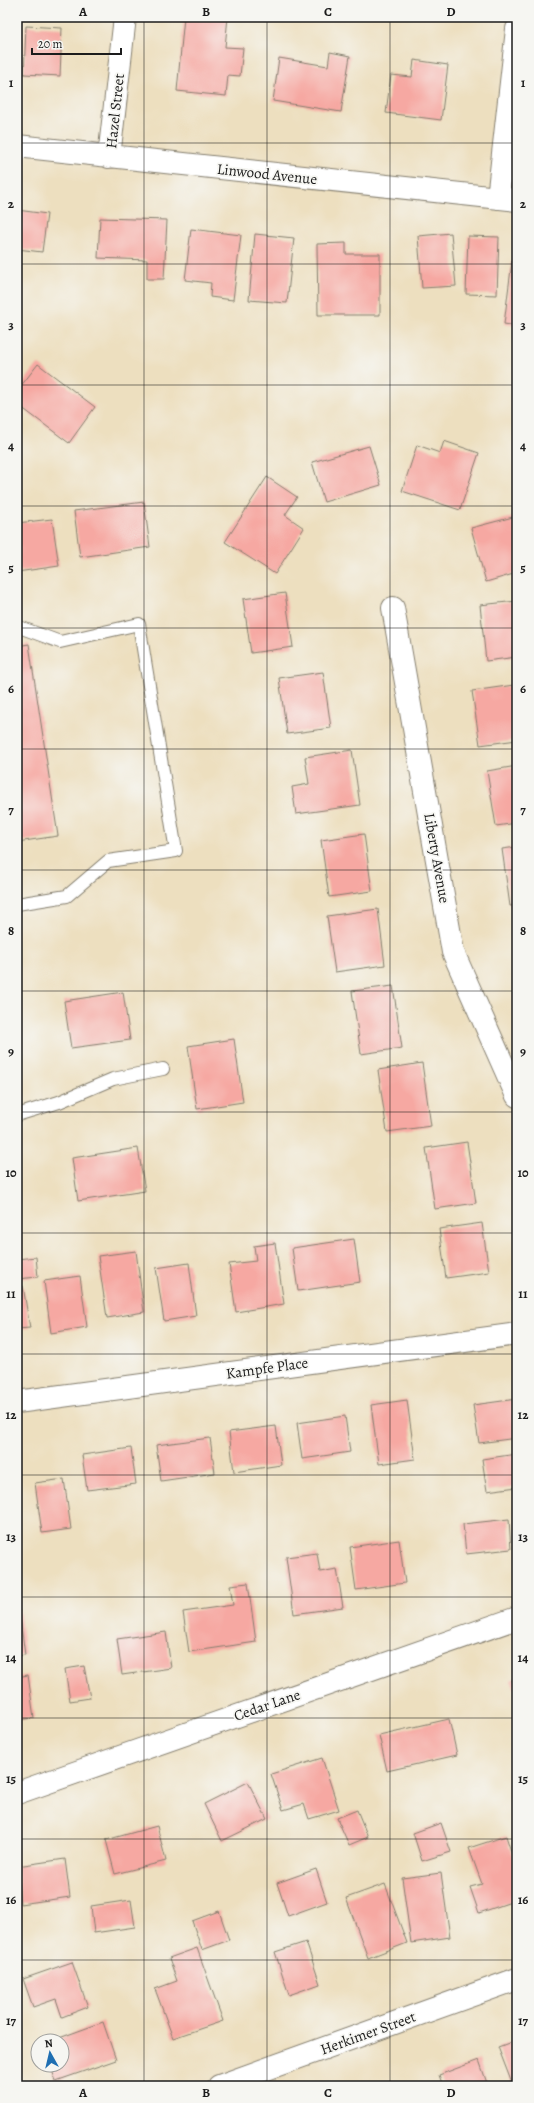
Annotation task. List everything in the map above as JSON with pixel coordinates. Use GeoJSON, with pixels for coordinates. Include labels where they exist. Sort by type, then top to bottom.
{"type":"FeatureCollection","features":[{"type":"Feature","properties":{"kind":"street","name":"Hazel Street"},"geometry":{"type":"LineString","coordinates":[[109,158],[125,17]]}},
{"type":"Feature","properties":{"kind":"street"},"geometry":{"type":"LineString","coordinates":[[507,199],[517,29]]}},
{"type":"Feature","properties":{"kind":"street","name":"Linwood Avenue"},"geometry":{"type":"LineString","coordinates":[[17,146],[109,158],[507,199]]}},
{"type":"Feature","properties":{"kind":"street","name":"Liberty Avenue"},"geometry":{"type":"LineString","coordinates":[[393,608],[453,952],[517,1096]]}},
{"type":"Feature","properties":{"kind":"street","name":"Kampfe Place"},"geometry":{"type":"LineString","coordinates":[[17,1402],[517,1334]]}},
{"type":"Feature","properties":{"kind":"street","name":"Cedar Lane"},"geometry":{"type":"LineString","coordinates":[[17,1793],[517,1618]]}},
{"type":"Feature","properties":{"kind":"street","name":"Herkimer Street"},"geometry":{"type":"LineString","coordinates":[[219,2086],[517,1979]]}},
{"type":"Feature","properties":{"kind":"lane"},"geometry":{"type":"LineString","coordinates":[[17,628],[22,628],[60,642],[139,624],[176,851],[108,861],[67,896],[17,904]]}},
{"type":"Feature","properties":{"kind":"lane"},"geometry":{"type":"LineString","coordinates":[[17,1115],[59,1102],[113,1079],[163,1069]]}},
{"type":"Feature","properties":{"kind":"building"},"geometry":{"type":"Polygon","coordinates":[[[184,17],[228,17],[225,47],[243,48],[240,76],[228,75],[226,96],[177,91],[184,17]]]}},
{"type":"Feature","properties":{"kind":"building"},"geometry":{"type":"Polygon","coordinates":[[[26,26],[62,28],[60,76],[24,74],[26,26]]]}},
{"type":"Feature","properties":{"kind":"building"},"geometry":{"type":"Polygon","coordinates":[[[330,52],[350,56],[341,112],[273,101],[279,58],[328,66],[330,52]]]}},
{"type":"Feature","properties":{"kind":"building"},"geometry":{"type":"Polygon","coordinates":[[[414,60],[448,65],[441,120],[386,113],[391,75],[412,77],[414,60]]]}},
{"type":"Feature","properties":{"kind":"building"},"geometry":{"type":"Polygon","coordinates":[[[17,210],[47,214],[42,252],[17,249],[17,210]]]}},
{"type":"Feature","properties":{"kind":"building"},"geometry":{"type":"Polygon","coordinates":[[[100,218],[167,220],[164,279],[147,279],[147,260],[98,258],[100,218]]]}},
{"type":"Feature","properties":{"kind":"building"},"geometry":{"type":"Polygon","coordinates":[[[191,229],[241,235],[233,300],[210,297],[211,283],[185,280],[191,229]]]}},
{"type":"Feature","properties":{"kind":"building"},"geometry":{"type":"Polygon","coordinates":[[[451,233],[456,286],[422,288],[418,236],[451,233]]]}},
{"type":"Feature","properties":{"kind":"building"},"geometry":{"type":"Polygon","coordinates":[[[255,234],[294,238],[287,303],[249,300],[255,234]]]}},
{"type":"Feature","properties":{"kind":"building"},"geometry":{"type":"Polygon","coordinates":[[[468,236],[499,237],[497,295],[466,294],[468,236]]]}},
{"type":"Feature","properties":{"kind":"building"},"geometry":{"type":"Polygon","coordinates":[[[346,243],[346,254],[380,254],[380,315],[318,315],[317,244],[346,243]]]}},
{"type":"Feature","properties":{"kind":"building"},"geometry":{"type":"Polygon","coordinates":[[[512,261],[517,262],[517,326],[504,324],[512,261]]]}},
{"type":"Feature","properties":{"kind":"building"},"geometry":{"type":"Polygon","coordinates":[[[38,364],[95,407],[69,443],[17,404],[17,391],[38,364]]]}},
{"type":"Feature","properties":{"kind":"building"},"geometry":{"type":"Polygon","coordinates":[[[444,441],[479,453],[460,510],[402,491],[417,445],[440,453],[444,441]]]}},
{"type":"Feature","properties":{"kind":"building"},"geometry":{"type":"Polygon","coordinates":[[[369,446],[381,485],[324,502],[312,462],[369,446]]]}},
{"type":"Feature","properties":{"kind":"building"},"geometry":{"type":"Polygon","coordinates":[[[267,477],[297,497],[285,515],[304,528],[275,574],[225,542],[267,477]]]}},
{"type":"Feature","properties":{"kind":"building"},"geometry":{"type":"Polygon","coordinates":[[[144,502],[150,547],[80,557],[74,511],[144,502]]]}},
{"type":"Feature","properties":{"kind":"building"},"geometry":{"type":"Polygon","coordinates":[[[513,517],[517,530],[517,573],[486,582],[471,528],[513,517]]]}},
{"type":"Feature","properties":{"kind":"building"},"geometry":{"type":"Polygon","coordinates":[[[52,519],[59,566],[17,572],[17,523],[52,519]]]}},
{"type":"Feature","properties":{"kind":"building"},"geometry":{"type":"Polygon","coordinates":[[[285,593],[293,647],[251,653],[243,599],[285,593]]]}},
{"type":"Feature","properties":{"kind":"building"},"geometry":{"type":"Polygon","coordinates":[[[517,601],[517,657],[486,661],[480,605],[517,601]]]}},
{"type":"Feature","properties":{"kind":"building"},"geometry":{"type":"Polygon","coordinates":[[[29,644],[58,836],[17,842],[17,646],[29,644]]]}},
{"type":"Feature","properties":{"kind":"building"},"geometry":{"type":"Polygon","coordinates":[[[323,672],[331,728],[287,734],[279,678],[323,672]]]}},
{"type":"Feature","properties":{"kind":"building"},"geometry":{"type":"Polygon","coordinates":[[[514,685],[517,705],[517,740],[480,745],[472,691],[514,685]]]}},
{"type":"Feature","properties":{"kind":"building"},"geometry":{"type":"Polygon","coordinates":[[[352,750],[360,805],[296,814],[292,787],[309,784],[305,757],[352,750]]]}},
{"type":"Feature","properties":{"kind":"building"},"geometry":{"type":"Polygon","coordinates":[[[517,766],[517,823],[496,826],[487,771],[517,766]]]}},
{"type":"Feature","properties":{"kind":"building"},"geometry":{"type":"Polygon","coordinates":[[[364,834],[372,891],[329,897],[321,840],[364,834]]]}},
{"type":"Feature","properties":{"kind":"building"},"geometry":{"type":"Polygon","coordinates":[[[517,847],[517,905],[510,906],[502,849],[517,847]]]}},
{"type":"Feature","properties":{"kind":"building"},"geometry":{"type":"Polygon","coordinates":[[[378,909],[385,965],[335,972],[327,916],[378,909]]]}},
{"type":"Feature","properties":{"kind":"building"},"geometry":{"type":"Polygon","coordinates":[[[393,986],[402,1048],[361,1054],[352,991],[393,986]]]}},
{"type":"Feature","properties":{"kind":"building"},"geometry":{"type":"Polygon","coordinates":[[[123,992],[130,1040],[71,1048],[64,1001],[123,992]]]}},
{"type":"Feature","properties":{"kind":"building"},"geometry":{"type":"Polygon","coordinates":[[[234,1039],[243,1102],[197,1109],[188,1046],[234,1039]]]}},
{"type":"Feature","properties":{"kind":"building"},"geometry":{"type":"Polygon","coordinates":[[[422,1063],[431,1126],[387,1132],[378,1070],[422,1063]]]}},
{"type":"Feature","properties":{"kind":"building"},"geometry":{"type":"Polygon","coordinates":[[[467,1142],[476,1203],[435,1209],[426,1148],[467,1142]]]}},
{"type":"Feature","properties":{"kind":"building"},"geometry":{"type":"Polygon","coordinates":[[[138,1148],[145,1191],[78,1201],[72,1158],[138,1148]]]}},
{"type":"Feature","properties":{"kind":"building"},"geometry":{"type":"Polygon","coordinates":[[[482,1223],[489,1272],[446,1278],[439,1229],[482,1223]]]}},
{"type":"Feature","properties":{"kind":"building"},"geometry":{"type":"Polygon","coordinates":[[[354,1239],[360,1282],[298,1291],[292,1248],[354,1239]]]}},
{"type":"Feature","properties":{"kind":"building"},"geometry":{"type":"Polygon","coordinates":[[[275,1243],[284,1304],[236,1312],[229,1264],[256,1261],[254,1246],[275,1243]]]}},
{"type":"Feature","properties":{"kind":"building"},"geometry":{"type":"Polygon","coordinates":[[[136,1251],[144,1312],[107,1318],[98,1256],[136,1251]]]}},
{"type":"Feature","properties":{"kind":"building"},"geometry":{"type":"Polygon","coordinates":[[[36,1257],[38,1277],[17,1279],[17,1259],[36,1257]]]}},
{"type":"Feature","properties":{"kind":"building"},"geometry":{"type":"Polygon","coordinates":[[[189,1263],[196,1316],[164,1321],[156,1268],[189,1263]]]}},
{"type":"Feature","properties":{"kind":"building"},"geometry":{"type":"Polygon","coordinates":[[[80,1276],[87,1327],[51,1333],[44,1281],[80,1276]]]}},
{"type":"Feature","properties":{"kind":"building"},"geometry":{"type":"Polygon","coordinates":[[[23,1286],[30,1328],[17,1329],[17,1287],[23,1286]]]}},
{"type":"Feature","properties":{"kind":"building"},"geometry":{"type":"Polygon","coordinates":[[[517,1399],[517,1438],[479,1443],[473,1405],[517,1399]]]}},
{"type":"Feature","properties":{"kind":"building"},"geometry":{"type":"Polygon","coordinates":[[[407,1400],[415,1459],[379,1464],[371,1405],[407,1400]]]}},
{"type":"Feature","properties":{"kind":"building"},"geometry":{"type":"Polygon","coordinates":[[[345,1416],[350,1452],[302,1459],[297,1423],[345,1416]]]}},
{"type":"Feature","properties":{"kind":"building"},"geometry":{"type":"Polygon","coordinates":[[[276,1426],[281,1465],[234,1472],[229,1432],[276,1426]]]}},
{"type":"Feature","properties":{"kind":"building"},"geometry":{"type":"Polygon","coordinates":[[[210,1438],[215,1473],[161,1481],[156,1445],[210,1438]]]}},
{"type":"Feature","properties":{"kind":"building"},"geometry":{"type":"Polygon","coordinates":[[[131,1448],[136,1484],[87,1490],[82,1455],[131,1448]]]}},
{"type":"Feature","properties":{"kind":"building"},"geometry":{"type":"Polygon","coordinates":[[[517,1454],[517,1487],[487,1491],[482,1459],[517,1454]]]}},
{"type":"Feature","properties":{"kind":"building"},"geometry":{"type":"Polygon","coordinates":[[[64,1479],[71,1529],[42,1533],[35,1483],[64,1479]]]}},
{"type":"Feature","properties":{"kind":"building"},"geometry":{"type":"Polygon","coordinates":[[[509,1519],[511,1549],[466,1554],[463,1524],[509,1519]]]}},
{"type":"Feature","properties":{"kind":"building"},"geometry":{"type":"Polygon","coordinates":[[[399,1540],[405,1583],[356,1590],[350,1547],[399,1540]]]}},
{"type":"Feature","properties":{"kind":"building"},"geometry":{"type":"Polygon","coordinates":[[[317,1553],[320,1572],[337,1569],[343,1607],[294,1614],[286,1557],[317,1553]]]}},
{"type":"Feature","properties":{"kind":"building"},"geometry":{"type":"Polygon","coordinates":[[[248,1583],[256,1642],[189,1652],[183,1612],[233,1605],[230,1585],[248,1583]]]}},
{"type":"Feature","properties":{"kind":"building"},"geometry":{"type":"Polygon","coordinates":[[[17,1610],[19,1610],[25,1655],[17,1656],[17,1610]]]}},
{"type":"Feature","properties":{"kind":"building"},"geometry":{"type":"Polygon","coordinates":[[[166,1632],[171,1668],[122,1675],[117,1639],[166,1632]]]}},
{"type":"Feature","properties":{"kind":"building"},"geometry":{"type":"Polygon","coordinates":[[[84,1666],[90,1698],[70,1701],[65,1669],[84,1666]]]}},
{"type":"Feature","properties":{"kind":"building"},"geometry":{"type":"Polygon","coordinates":[[[28,1675],[34,1718],[17,1720],[17,1677],[28,1675]]]}},
{"type":"Feature","properties":{"kind":"building"},"geometry":{"type":"Polygon","coordinates":[[[517,1678],[517,1695],[511,1680],[517,1678]]]}},
{"type":"Feature","properties":{"kind":"building"},"geometry":{"type":"Polygon","coordinates":[[[449,1719],[457,1755],[387,1771],[379,1735],[449,1719]]]}},
{"type":"Feature","properties":{"kind":"building"},"geometry":{"type":"Polygon","coordinates":[[[322,1758],[339,1810],[309,1819],[304,1804],[283,1810],[271,1774],[322,1758]]]}},
{"type":"Feature","properties":{"kind":"building"},"geometry":{"type":"Polygon","coordinates":[[[248,1782],[267,1819],[222,1841],[204,1804],[248,1782]]]}},
{"type":"Feature","properties":{"kind":"building"},"geometry":{"type":"Polygon","coordinates":[[[357,1810],[368,1837],[349,1845],[337,1818],[357,1810]]]}},
{"type":"Feature","properties":{"kind":"building"},"geometry":{"type":"Polygon","coordinates":[[[441,1823],[451,1852],[422,1861],[413,1833],[441,1823]]]}},
{"type":"Feature","properties":{"kind":"building"},"geometry":{"type":"Polygon","coordinates":[[[157,1826],[166,1861],[115,1874],[106,1840],[157,1826]]]}},
{"type":"Feature","properties":{"kind":"building"},"geometry":{"type":"Polygon","coordinates":[[[506,1836],[517,1870],[517,1900],[479,1913],[470,1887],[482,1884],[469,1848],[506,1836]]]}},
{"type":"Feature","properties":{"kind":"building"},"geometry":{"type":"Polygon","coordinates":[[[65,1859],[70,1897],[20,1904],[17,1866],[65,1859]]]}},
{"type":"Feature","properties":{"kind":"building"},"geometry":{"type":"Polygon","coordinates":[[[316,1869],[327,1902],[288,1916],[277,1883],[316,1869]]]}},
{"type":"Feature","properties":{"kind":"building"},"geometry":{"type":"Polygon","coordinates":[[[441,1873],[450,1937],[411,1943],[402,1878],[441,1873]]]}},
{"type":"Feature","properties":{"kind":"building"},"geometry":{"type":"Polygon","coordinates":[[[385,1884],[407,1943],[368,1958],[346,1898],[385,1884]]]}},
{"type":"Feature","properties":{"kind":"building"},"geometry":{"type":"Polygon","coordinates":[[[131,1900],[135,1927],[94,1933],[91,1906],[131,1900]]]}},
{"type":"Feature","properties":{"kind":"building"},"geometry":{"type":"Polygon","coordinates":[[[219,1911],[229,1940],[202,1950],[192,1921],[219,1911]]]}},
{"type":"Feature","properties":{"kind":"building"},"geometry":{"type":"Polygon","coordinates":[[[306,1942],[320,1984],[289,1995],[275,1952],[306,1942]]]}},
{"type":"Feature","properties":{"kind":"building"},"geometry":{"type":"Polygon","coordinates":[[[197,1948],[223,2021],[173,2038],[155,1989],[177,1981],[169,1958],[197,1948]]]}},
{"type":"Feature","properties":{"kind":"building"},"geometry":{"type":"Polygon","coordinates":[[[72,1962],[88,2007],[62,2017],[56,1999],[33,2007],[23,1979],[72,1962]]]}},
{"type":"Feature","properties":{"kind":"building"},"geometry":{"type":"Polygon","coordinates":[[[103,2022],[116,2060],[56,2081],[53,2073],[70,2073],[70,2034],[103,2022]]]}},
{"type":"Feature","properties":{"kind":"building"},"geometry":{"type":"Polygon","coordinates":[[[517,2040],[517,2086],[513,2086],[498,2047],[517,2040]]]}},
{"type":"Feature","properties":{"kind":"building"},"geometry":{"type":"Polygon","coordinates":[[[479,2060],[488,2086],[443,2086],[439,2075],[479,2060]]]}}]}
